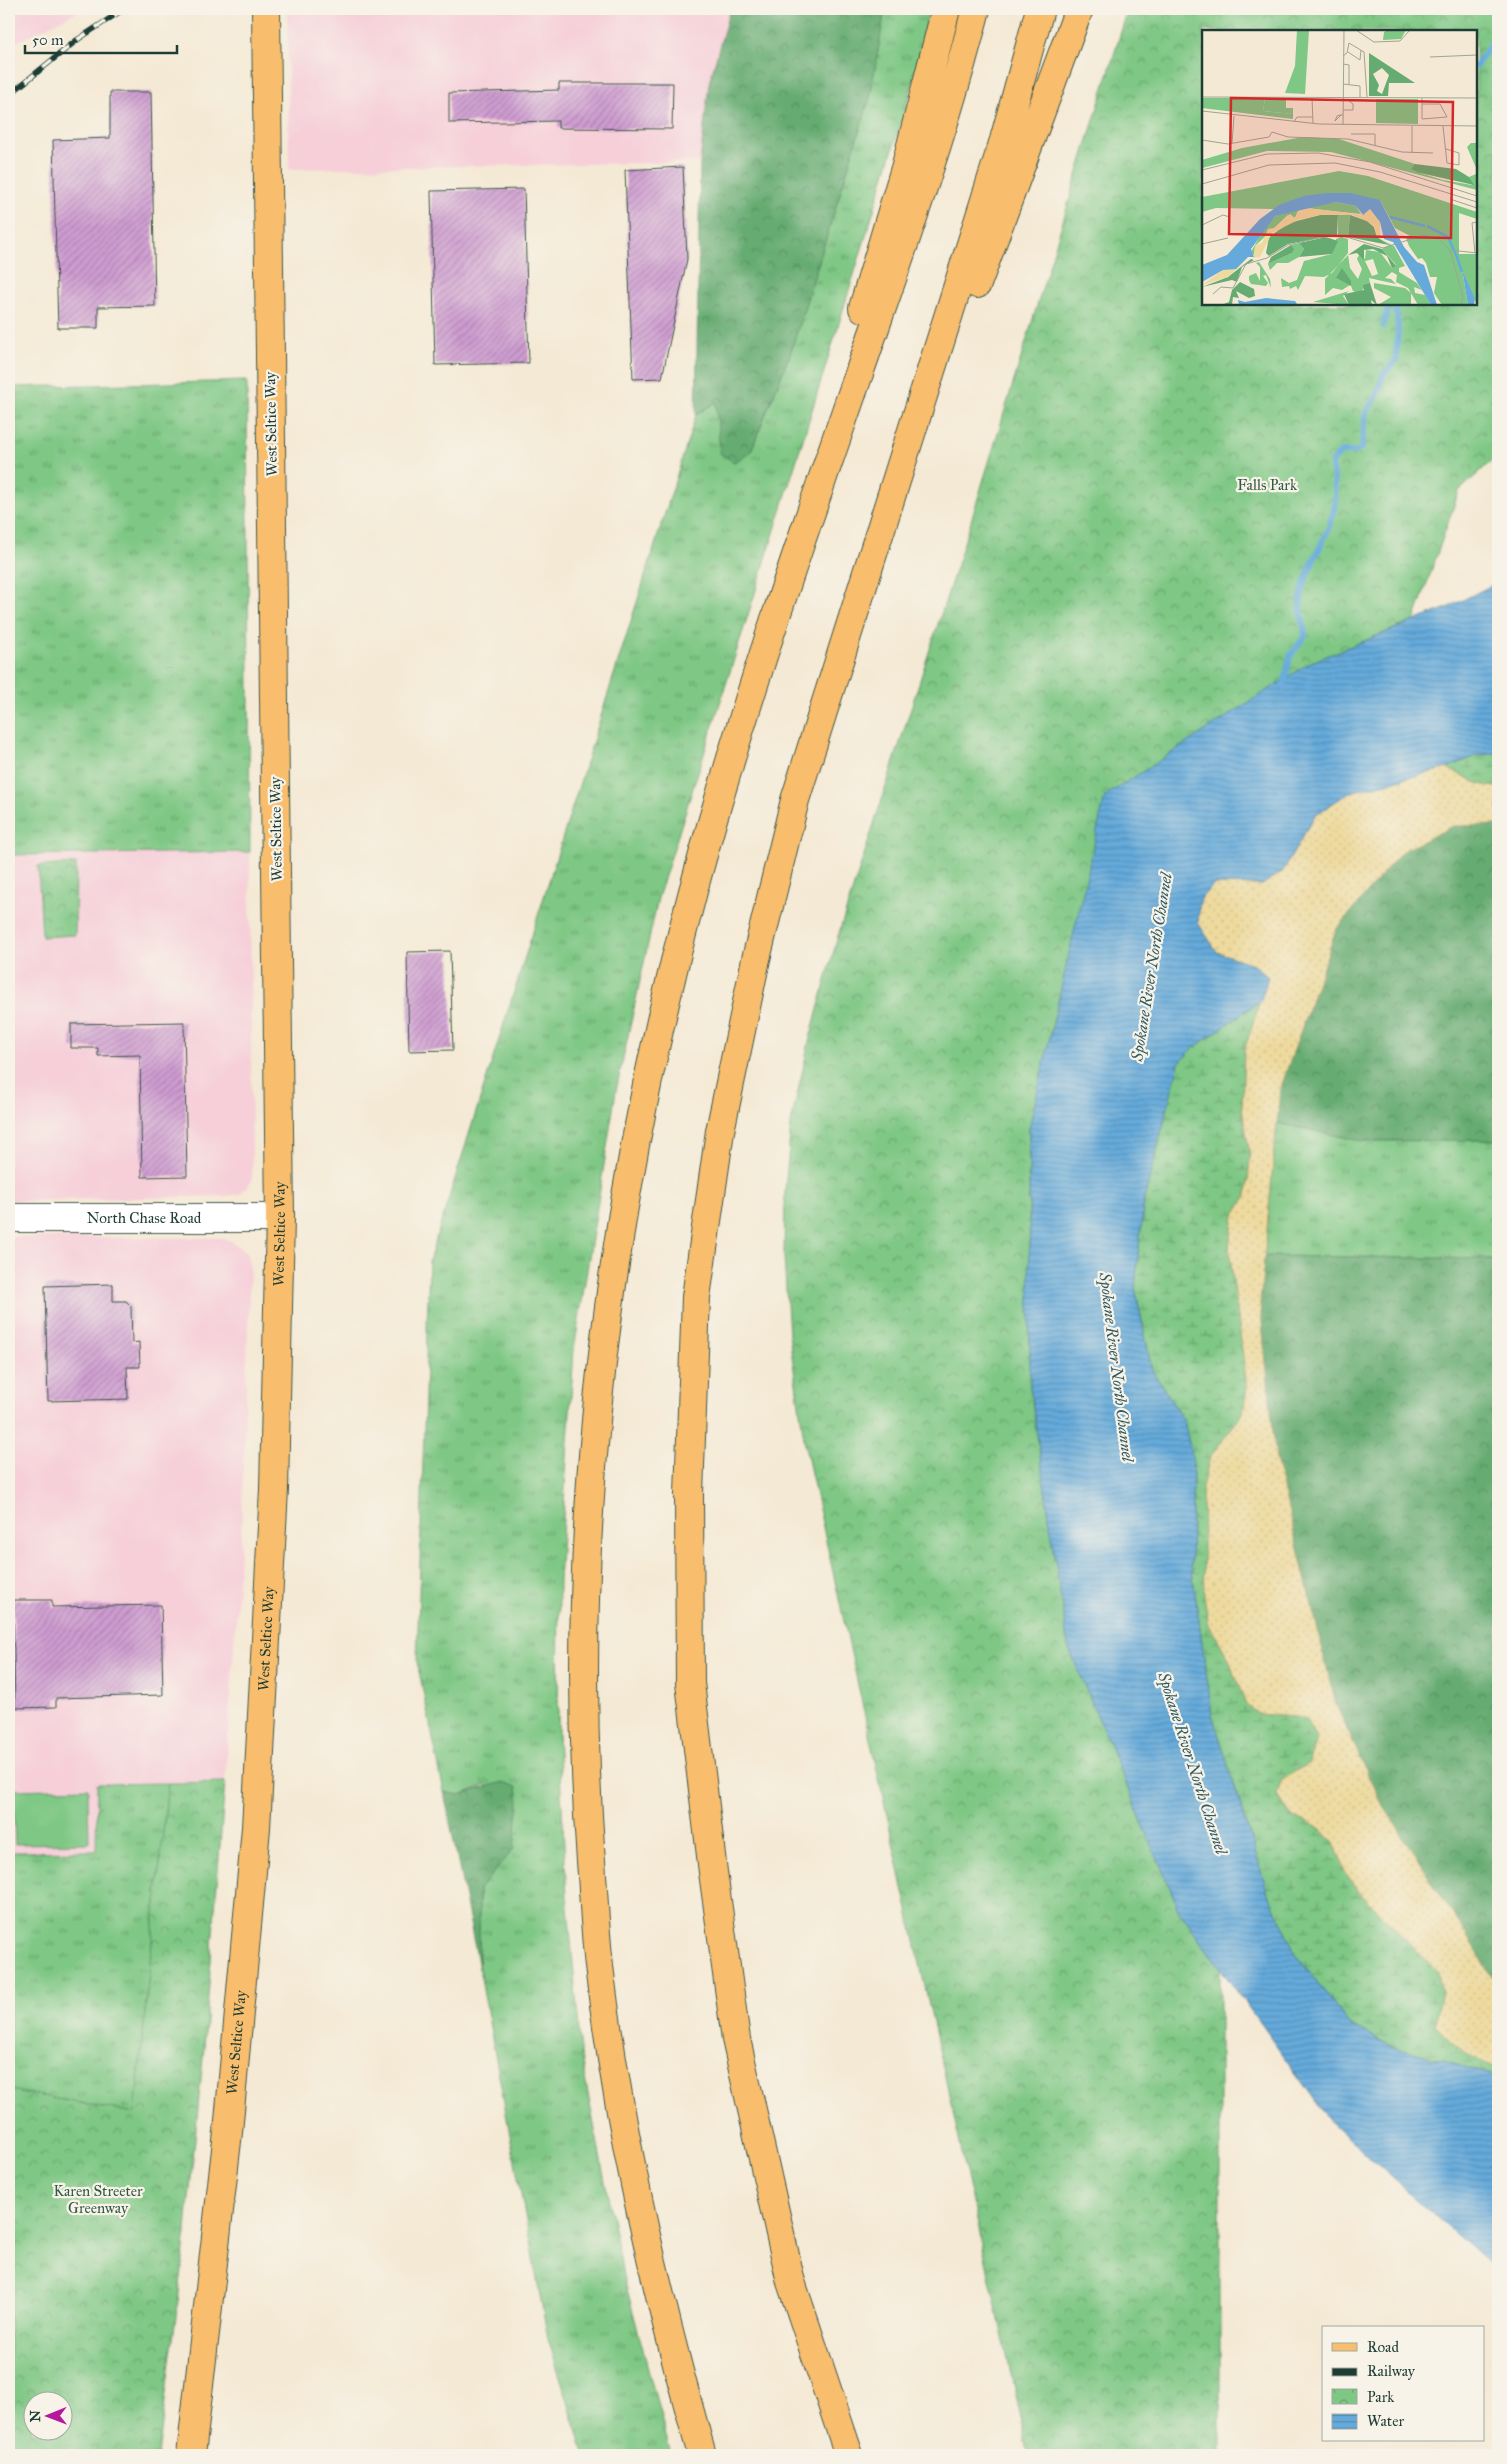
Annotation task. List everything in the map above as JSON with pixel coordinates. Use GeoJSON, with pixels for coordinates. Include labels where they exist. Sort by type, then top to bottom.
{"type":"FeatureCollection","features":[{"type":"Feature","properties":{"kind":"main road","name":"West Seltice Way"},"geometry":{"type":"LineString","coordinates":[[191,2455],[228,2132],[256,1828],[274,1489],[280,1218],[266,9]]}},
{"type":"Feature","properties":{"kind":"main road"},"geometry":{"type":"LineString","coordinates":[[702,2455],[668,2339],[647,2247],[612,2060],[599,1966],[585,1778],[582,1683],[584,1587],[597,1394],[624,1200],[644,1096],[685,915],[804,503],[906,165],[946,9]]}},
{"type":"Feature","properties":{"kind":"main road"},"geometry":{"type":"LineString","coordinates":[[740,726],[901,252],[962,61],[976,9]]}},
{"type":"Feature","properties":{"kind":"main road"},"geometry":{"type":"LineString","coordinates":[[849,2455],[791,2282],[736,2039],[690,1683],[689,1494],[696,1297],[720,1131],[756,958],[795,800],[1004,140],[1040,9]]}},
{"type":"Feature","properties":{"kind":"main road"},"geometry":{"type":"LineString","coordinates":[[897,479],[961,326],[1079,9]]}},
{"type":"Feature","properties":{"kind":"street","name":"North Chase Road"},"geometry":{"type":"LineString","coordinates":[[9,1218],[280,1218]]}},
{"type":"Feature","properties":{"kind":"shaded area"},"geometry":{"type":"Polygon","coordinates":[[[9,9],[82,9],[9,46],[9,9]]]}},
{"type":"Feature","properties":{"kind":"shaded area"},"geometry":{"type":"Polygon","coordinates":[[[287,9],[730,9],[709,83],[700,162],[289,169],[287,9]]]}},
{"type":"Feature","properties":{"kind":"shaded area"},"geometry":{"type":"Polygon","coordinates":[[[250,852],[252,1181],[240,1194],[226,1196],[9,1201],[9,855],[250,852]]]}},
{"type":"Feature","properties":{"kind":"shaded area"},"geometry":{"type":"Polygon","coordinates":[[[9,1237],[221,1238],[231,1241],[246,1252],[250,1268],[241,1538],[225,1782],[97,1784],[97,1851],[9,1852],[9,1237]]]}},
{"type":"Feature","properties":{"kind":"green space"},"geometry":{"type":"Polygon","coordinates":[[[730,9],[885,9],[870,97],[790,354],[750,453],[734,462],[720,453],[716,402],[696,415],[700,162],[709,83],[730,9]]]}},
{"type":"Feature","properties":{"kind":"green space"},"geometry":{"type":"Polygon","coordinates":[[[885,9],[929,9],[913,84],[770,546],[658,898],[616,1091],[574,1350],[559,1581],[558,1735],[567,1896],[582,2063],[623,2274],[671,2455],[585,2455],[548,2339],[479,1968],[479,1889],[514,1849],[486,1785],[459,1795],[444,1792],[417,1662],[429,1261],[696,415],[716,401],[750,453],[790,354],[870,97],[885,9]]]}},
{"type":"Feature","properties":{"kind":"green space","name":"Falls Park"},"geometry":{"type":"Polygon","coordinates":[[[1128,9],[1498,9],[1498,455],[1459,491],[1414,621],[1309,663],[1029,1128],[1030,1387],[1068,1646],[1180,1912],[1220,1968],[1220,2455],[1029,2455],[805,1446],[789,1335],[784,1257],[785,1192],[791,1122],[809,1042],[838,936],[970,524],[1128,9]]]}},
{"type":"Feature","properties":{"kind":"green space"},"geometry":{"type":"Polygon","coordinates":[[[247,381],[250,852],[9,855],[9,387],[247,381]]]}},
{"type":"Feature","properties":{"kind":"green space"},"geometry":{"type":"Polygon","coordinates":[[[1498,753],[1498,788],[1479,784],[1447,768],[1476,756],[1498,753]]]}},
{"type":"Feature","properties":{"kind":"green space"},"geometry":{"type":"Polygon","coordinates":[[[1498,825],[1498,1140],[1362,1141],[1277,1123],[1280,1090],[1336,930],[1401,852],[1453,826],[1498,825]]]}},
{"type":"Feature","properties":{"kind":"green space"},"geometry":{"type":"Polygon","coordinates":[[[76,864],[75,935],[42,937],[38,866],[76,864]]]}},
{"type":"Feature","properties":{"kind":"green space"},"geometry":{"type":"Polygon","coordinates":[[[1261,1000],[1244,1051],[1242,1108],[1250,1156],[1247,1195],[1234,1216],[1229,1247],[1247,1388],[1243,1413],[1210,1457],[1209,1624],[1228,1657],[1246,1705],[1258,1714],[1305,1718],[1317,1740],[1309,1763],[1281,1780],[1277,1796],[1291,1816],[1322,1829],[1334,1842],[1345,1872],[1360,1893],[1438,1972],[1442,1992],[1435,2024],[1447,2038],[1463,2051],[1498,2069],[1498,2077],[1386,2044],[1349,2024],[1297,1956],[1268,1893],[1212,1714],[1191,1564],[1193,1461],[1184,1421],[1152,1370],[1135,1287],[1144,1200],[1179,1063],[1195,1047],[1261,1000]]]}},
{"type":"Feature","properties":{"kind":"green space"},"geometry":{"type":"Polygon","coordinates":[[[1277,1123],[1362,1141],[1498,1140],[1498,1237],[1495,1259],[1264,1256],[1277,1123]]]}},
{"type":"Feature","properties":{"kind":"green space"},"geometry":{"type":"Polygon","coordinates":[[[1264,1256],[1495,1259],[1498,1328],[1498,1985],[1378,1797],[1336,1705],[1276,1459],[1260,1304],[1264,1256]]]}},
{"type":"Feature","properties":{"kind":"green space","name":"Karen Streeter Greenway"},"geometry":{"type":"Polygon","coordinates":[[[225,1782],[204,2048],[182,2270],[158,2455],[9,2455],[9,2090],[135,2113],[168,1783],[225,1782]]]}},
{"type":"Feature","properties":{"kind":"green space"},"geometry":{"type":"Polygon","coordinates":[[[503,1782],[517,1787],[519,1802],[514,1849],[479,1889],[479,1968],[444,1792],[459,1795],[503,1782]]]}},
{"type":"Feature","properties":{"kind":"green space"},"geometry":{"type":"Polygon","coordinates":[[[168,1783],[135,2113],[9,2090],[9,1852],[96,1851],[97,1784],[168,1783]]]}},
{"type":"Feature","properties":{"kind":"green space"},"geometry":{"type":"Polygon","coordinates":[[[88,1788],[89,1843],[15,1844],[13,1790],[88,1788]]]}},
{"type":"Feature","properties":{"kind":"sand"},"geometry":{"type":"Polygon","coordinates":[[[1447,768],[1479,784],[1498,788],[1498,825],[1453,826],[1401,852],[1336,930],[1280,1090],[1260,1304],[1276,1459],[1336,1705],[1378,1797],[1498,1985],[1498,2069],[1463,2051],[1447,2038],[1435,2024],[1442,1992],[1438,1972],[1360,1893],[1345,1872],[1334,1842],[1322,1829],[1291,1816],[1277,1795],[1281,1780],[1309,1763],[1317,1740],[1305,1718],[1258,1714],[1246,1705],[1228,1657],[1209,1625],[1204,1596],[1202,1487],[1210,1457],[1243,1413],[1247,1388],[1229,1247],[1234,1216],[1247,1195],[1250,1156],[1242,1108],[1244,1051],[1268,977],[1253,964],[1217,952],[1198,923],[1200,899],[1215,884],[1262,885],[1283,871],[1315,815],[1350,792],[1447,768]]]}},
{"type":"Feature","properties":{"kind":"water","name":"Spokane River North Channel"},"geometry":{"type":"Polygon","coordinates":[[[1498,582],[1498,753],[1476,756],[1447,768],[1350,792],[1315,815],[1283,871],[1262,885],[1215,884],[1200,899],[1198,923],[1217,952],[1253,964],[1268,977],[1261,1000],[1195,1047],[1179,1063],[1144,1200],[1135,1287],[1152,1370],[1184,1421],[1193,1461],[1191,1564],[1212,1714],[1268,1893],[1297,1956],[1349,2024],[1386,2044],[1498,2077],[1498,2272],[1332,2124],[1180,1912],[1068,1646],[1030,1387],[1029,1128],[1105,796],[1309,663],[1447,608],[1498,582]]]}},
{"type":"Feature","properties":{"kind":"building"},"geometry":{"type":"Polygon","coordinates":[[[559,83],[673,83],[672,129],[558,128],[558,121],[449,123],[449,93],[559,90],[559,83]]]}},
{"type":"Feature","properties":{"kind":"building"},"geometry":{"type":"Polygon","coordinates":[[[110,92],[151,92],[155,306],[98,307],[98,328],[58,328],[53,140],[110,138],[110,92]]]}},
{"type":"Feature","properties":{"kind":"building"},"geometry":{"type":"Polygon","coordinates":[[[683,167],[687,259],[662,378],[633,379],[625,170],[683,167]]]}},
{"type":"Feature","properties":{"kind":"building"},"geometry":{"type":"Polygon","coordinates":[[[524,189],[529,363],[435,365],[431,191],[524,189]]]}},
{"type":"Feature","properties":{"kind":"building"},"geometry":{"type":"Polygon","coordinates":[[[450,951],[453,1050],[409,1051],[407,952],[450,951]]]}},
{"type":"Feature","properties":{"kind":"building"},"geometry":{"type":"Polygon","coordinates":[[[184,1022],[187,1176],[142,1177],[140,1055],[98,1056],[98,1048],[71,1048],[71,1024],[184,1022]]]}},
{"type":"Feature","properties":{"kind":"building"},"geometry":{"type":"Polygon","coordinates":[[[113,1284],[113,1301],[126,1301],[131,1306],[132,1343],[139,1342],[140,1367],[127,1367],[128,1399],[48,1401],[45,1286],[113,1284]]]}},
{"type":"Feature","properties":{"kind":"building"},"geometry":{"type":"Polygon","coordinates":[[[13,1600],[52,1600],[52,1607],[161,1605],[163,1695],[56,1698],[56,1707],[15,1708],[13,1600]]]}},
{"type":"Feature","properties":{"kind":"waterway"},"geometry":{"type":"LineString","coordinates":[[1477,64],[1498,33]]}},
{"type":"Feature","properties":{"kind":"waterway"},"geometry":{"type":"LineString","coordinates":[[1383,326],[1389,305]]}},
{"type":"Feature","properties":{"kind":"waterway"},"geometry":{"type":"LineString","coordinates":[[1284,685],[1290,656],[1305,636],[1301,608],[1304,586],[1328,528],[1335,504],[1332,462],[1341,452],[1355,452],[1362,448],[1366,412],[1377,396],[1383,375],[1396,360],[1398,326],[1395,305]]}},
{"type":"Feature","properties":{"kind":"railway"},"geometry":{"type":"LineString","coordinates":[[9,95],[77,40],[124,9]]}}]}
